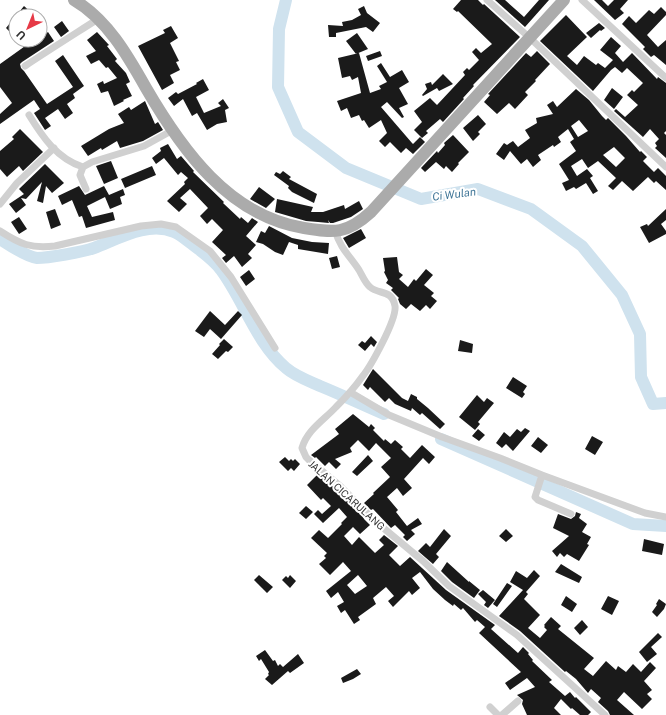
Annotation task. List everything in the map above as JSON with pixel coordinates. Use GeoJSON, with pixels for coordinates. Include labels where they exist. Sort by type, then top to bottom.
{"type":"FeatureCollection","features":[{"type":"Feature","properties":{"kind":"main road"},"geometry":{"type":"LineString","coordinates":[[74,0],[82,5],[98,20],[124,51],[172,130],[195,162],[210,177],[247,207],[270,219],[290,226],[335,231],[354,226],[371,212],[564,0]]}},
{"type":"Feature","properties":{"kind":"street"},"geometry":{"type":"LineString","coordinates":[[487,0],[530,38],[666,167]]}},
{"type":"Feature","properties":{"kind":"street"},"geometry":{"type":"LineString","coordinates":[[582,0],[666,78]]}},
{"type":"Feature","properties":{"kind":"street"},"geometry":{"type":"LineString","coordinates":[[25,66],[54,46],[98,20]]}},
{"type":"Feature","properties":{"kind":"street"},"geometry":{"type":"LineString","coordinates":[[29,115],[41,133],[54,148],[67,160],[82,167]]}},
{"type":"Feature","properties":{"kind":"street"},"geometry":{"type":"LineString","coordinates":[[86,190],[80,175],[82,167],[92,162],[144,146],[172,130]]}},
{"type":"Feature","properties":{"kind":"street"},"geometry":{"type":"LineString","coordinates":[[0,204],[17,182],[54,148]]}},
{"type":"Feature","properties":{"kind":"street"},"geometry":{"type":"LineString","coordinates":[[0,231],[17,242],[30,246],[44,247],[55,246],[141,226],[161,224],[176,227],[210,251],[231,278],[275,348]]}},
{"type":"Feature","properties":{"kind":"street","name":"JALAN CICARULANG"},"geometry":{"type":"LineString","coordinates":[[335,231],[339,243],[370,287],[389,296],[395,306],[393,322],[363,376],[336,407],[318,423],[307,436],[302,448],[306,457],[321,472],[340,486],[375,521],[423,560],[449,586],[517,635],[605,715]]}},
{"type":"Feature","properties":{"kind":"street"},"geometry":{"type":"LineString","coordinates":[[348,393],[389,415],[442,437],[500,458],[542,478],[645,513],[666,517]]}},
{"type":"Feature","properties":{"kind":"street"},"geometry":{"type":"LineString","coordinates":[[542,478],[535,497],[538,500],[571,514]]}},
{"type":"Feature","properties":{"kind":"street"},"geometry":{"type":"LineString","coordinates":[[502,715],[518,701]]}},
{"type":"Feature","properties":{"kind":"street"},"geometry":{"type":"LineString","coordinates":[[490,707],[498,715]]}},
{"type":"Feature","properties":{"kind":"building"},"geometry":{"type":"Polygon","coordinates":[[[461,0],[478,0],[520,37],[473,85],[474,86],[463,98],[464,99],[443,122],[440,119],[426,131],[428,133],[422,138],[414,130],[422,122],[414,111],[430,98],[437,105],[465,75],[463,72],[467,68],[469,70],[479,60],[472,52],[476,48],[481,53],[492,44],[458,11],[457,12],[453,9],[461,0]]]}},
{"type":"Feature","properties":{"kind":"building"},"geometry":{"type":"Polygon","coordinates":[[[495,0],[505,0],[524,17],[539,0],[549,0],[525,27],[495,0]]]}},
{"type":"Feature","properties":{"kind":"building"},"geometry":{"type":"Polygon","coordinates":[[[594,0],[602,0],[608,6],[614,0],[628,0],[620,9],[624,13],[615,20],[594,0]]]}},
{"type":"Feature","properties":{"kind":"building"},"geometry":{"type":"Polygon","coordinates":[[[364,6],[367,13],[380,23],[373,32],[366,27],[336,33],[336,37],[329,37],[328,25],[343,26],[342,22],[352,20],[361,15],[358,9],[364,6]]]}},
{"type":"Feature","properties":{"kind":"building"},"geometry":{"type":"Polygon","coordinates":[[[661,7],[666,12],[666,15],[647,35],[658,47],[666,40],[666,65],[654,55],[651,57],[643,49],[645,47],[622,24],[629,16],[636,23],[649,10],[654,14],[661,7]]]}},
{"type":"Feature","properties":{"kind":"building"},"geometry":{"type":"Polygon","coordinates":[[[566,15],[587,37],[567,56],[577,65],[584,56],[596,65],[598,63],[605,68],[613,60],[600,50],[611,37],[621,46],[615,53],[623,62],[632,53],[657,79],[658,77],[666,83],[666,131],[664,133],[666,135],[666,158],[655,148],[657,146],[655,143],[659,139],[650,129],[643,137],[614,111],[616,109],[625,117],[638,105],[627,95],[632,90],[634,92],[643,83],[627,68],[622,73],[615,67],[593,91],[540,41],[566,15]]]}},
{"type":"Feature","properties":{"kind":"building"},"geometry":{"type":"Polygon","coordinates":[[[62,21],[69,31],[61,37],[54,27],[62,21]]]}},
{"type":"Feature","properties":{"kind":"building"},"geometry":{"type":"Polygon","coordinates":[[[599,23],[605,28],[601,31],[600,30],[591,38],[586,33],[599,23]]]}},
{"type":"Feature","properties":{"kind":"building"},"geometry":{"type":"Polygon","coordinates":[[[171,26],[178,38],[170,43],[179,61],[176,62],[180,70],[170,75],[174,83],[162,90],[138,46],[165,33],[163,30],[171,26]]]}},
{"type":"Feature","properties":{"kind":"building"},"geometry":{"type":"Polygon","coordinates":[[[48,32],[54,41],[48,45],[48,32]]]}},
{"type":"Feature","properties":{"kind":"building"},"geometry":{"type":"Polygon","coordinates":[[[97,32],[109,45],[107,46],[117,59],[115,61],[126,73],[130,82],[126,84],[132,96],[114,106],[108,91],[101,93],[97,84],[103,81],[104,84],[117,78],[108,67],[106,68],[99,60],[91,64],[86,56],[96,51],[87,40],[97,32]]]}},
{"type":"Feature","properties":{"kind":"building"},"geometry":{"type":"Polygon","coordinates":[[[357,33],[368,49],[356,54],[346,41],[357,33]]]}},
{"type":"Feature","properties":{"kind":"building"},"geometry":{"type":"Polygon","coordinates":[[[22,48],[43,48],[20,64],[21,68],[47,104],[73,87],[55,61],[63,55],[84,86],[73,94],[75,98],[67,104],[73,113],[65,119],[58,109],[45,118],[51,126],[45,130],[34,113],[40,109],[34,100],[0,124],[0,114],[12,103],[0,87],[0,64],[22,48]]]}},
{"type":"Feature","properties":{"kind":"building"},"geometry":{"type":"Polygon","coordinates":[[[380,51],[382,56],[368,61],[366,56],[380,51]]]}},
{"type":"Feature","properties":{"kind":"building"},"geometry":{"type":"Polygon","coordinates":[[[537,51],[550,64],[525,92],[528,95],[515,109],[509,103],[497,114],[484,102],[490,95],[488,94],[526,53],[531,57],[537,51]]]}},
{"type":"Feature","properties":{"kind":"building"},"geometry":{"type":"Polygon","coordinates":[[[359,53],[370,93],[381,89],[379,86],[387,82],[377,66],[381,63],[390,77],[402,70],[409,82],[399,88],[408,104],[399,108],[404,117],[402,118],[387,102],[381,107],[413,144],[420,137],[425,142],[413,154],[406,148],[401,153],[390,142],[385,147],[379,141],[387,133],[381,120],[369,128],[364,120],[362,121],[359,115],[351,118],[347,108],[341,111],[337,101],[361,93],[358,77],[352,80],[350,76],[342,78],[338,58],[359,53]]]}},
{"type":"Feature","properties":{"kind":"building"},"geometry":{"type":"Polygon","coordinates":[[[443,74],[453,84],[439,91],[437,88],[423,96],[422,95],[427,89],[425,84],[431,82],[432,85],[443,74]]]}},
{"type":"Feature","properties":{"kind":"building"},"geometry":{"type":"Polygon","coordinates":[[[203,79],[209,90],[196,97],[204,113],[221,106],[218,103],[223,99],[229,108],[225,110],[227,122],[217,124],[207,130],[197,113],[192,116],[183,99],[174,106],[168,98],[176,92],[178,94],[197,84],[196,83],[203,79]]]}},
{"type":"Feature","properties":{"kind":"building"},"geometry":{"type":"Polygon","coordinates":[[[612,88],[623,97],[614,109],[604,100],[612,88]]]}},
{"type":"Feature","properties":{"kind":"building"},"geometry":{"type":"Polygon","coordinates":[[[576,89],[589,100],[606,120],[608,118],[640,152],[641,151],[647,157],[643,161],[654,172],[658,168],[666,176],[666,190],[656,181],[654,183],[648,177],[633,191],[622,181],[613,190],[608,186],[616,178],[598,161],[588,168],[582,159],[571,166],[577,176],[587,169],[593,176],[590,178],[598,191],[593,194],[586,183],[576,189],[574,187],[566,191],[562,183],[569,180],[559,164],[576,151],[570,142],[574,139],[568,129],[558,137],[561,142],[554,147],[553,145],[538,155],[541,160],[533,167],[527,159],[521,164],[510,151],[504,160],[496,154],[504,143],[507,145],[513,141],[518,147],[530,138],[525,130],[537,123],[536,118],[553,114],[547,105],[553,101],[557,107],[576,89]],[[579,120],[571,126],[578,137],[588,131],[579,120]],[[614,147],[603,155],[616,167],[625,158],[614,147]]]}},
{"type":"Feature","properties":{"kind":"building"},"geometry":{"type":"Polygon","coordinates":[[[145,101],[155,124],[158,122],[163,130],[143,141],[120,148],[117,141],[88,156],[81,146],[109,129],[124,123],[118,114],[129,107],[131,110],[145,101]]]}},
{"type":"Feature","properties":{"kind":"building"},"geometry":{"type":"Polygon","coordinates":[[[478,115],[486,124],[478,132],[480,134],[473,141],[463,128],[478,115]]]}},
{"type":"Feature","properties":{"kind":"building"},"geometry":{"type":"Polygon","coordinates":[[[20,129],[43,152],[23,171],[19,166],[7,177],[0,169],[0,151],[14,139],[12,137],[20,129]]]}},
{"type":"Feature","properties":{"kind":"building"},"geometry":{"type":"Polygon","coordinates":[[[453,135],[469,152],[458,163],[459,164],[452,172],[446,166],[444,169],[436,162],[425,172],[421,168],[437,151],[438,153],[445,145],[444,143],[453,135]]]}},
{"type":"Feature","properties":{"kind":"building"},"geometry":{"type":"Polygon","coordinates":[[[168,144],[177,159],[181,156],[194,171],[193,172],[240,219],[241,217],[248,223],[252,218],[258,222],[246,236],[256,245],[248,254],[252,258],[242,267],[234,256],[226,263],[222,258],[226,255],[212,242],[223,230],[212,219],[207,224],[200,216],[208,208],[190,189],[180,198],[187,204],[179,212],[167,201],[185,184],[184,182],[188,178],[181,172],[178,175],[164,158],[156,164],[152,158],[161,151],[160,148],[168,144]]]}},
{"type":"Feature","properties":{"kind":"building"},"geometry":{"type":"Polygon","coordinates":[[[111,161],[118,178],[104,184],[96,166],[111,161]]]}},
{"type":"Feature","properties":{"kind":"building"},"geometry":{"type":"Polygon","coordinates":[[[45,164],[64,183],[52,193],[46,186],[43,203],[37,201],[42,182],[26,199],[21,198],[26,205],[16,213],[9,204],[24,194],[19,189],[45,164]]]}},
{"type":"Feature","properties":{"kind":"building"},"geometry":{"type":"Polygon","coordinates":[[[152,166],[156,175],[125,188],[121,179],[152,166]]]}},
{"type":"Feature","properties":{"kind":"building"},"geometry":{"type":"Polygon","coordinates":[[[283,171],[291,177],[289,179],[317,194],[314,203],[292,192],[288,188],[289,186],[274,175],[276,172],[280,174],[283,171]]]}},
{"type":"Feature","properties":{"kind":"building"},"geometry":{"type":"Polygon","coordinates":[[[79,186],[85,195],[104,186],[109,195],[123,189],[125,195],[120,197],[122,204],[110,209],[105,197],[87,206],[92,217],[113,212],[115,220],[86,228],[82,216],[79,217],[72,200],[62,205],[58,196],[79,186]]]}},
{"type":"Feature","properties":{"kind":"building"},"geometry":{"type":"Polygon","coordinates":[[[259,187],[275,199],[266,208],[250,199],[259,187]]]}},
{"type":"Feature","properties":{"kind":"building"},"geometry":{"type":"Polygon","coordinates":[[[277,199],[313,207],[311,212],[323,212],[344,205],[345,209],[359,201],[363,209],[351,217],[333,223],[330,223],[328,220],[329,223],[306,221],[275,212],[277,199]]]}},
{"type":"Feature","properties":{"kind":"building"},"geometry":{"type":"Polygon","coordinates":[[[55,209],[61,225],[51,229],[46,212],[55,209]]]}},
{"type":"Feature","properties":{"kind":"building"},"geometry":{"type":"Polygon","coordinates":[[[666,209],[666,220],[661,224],[666,231],[666,234],[649,243],[640,227],[647,224],[648,226],[666,209]]]}},
{"type":"Feature","properties":{"kind":"building"},"geometry":{"type":"Polygon","coordinates":[[[19,217],[27,229],[19,234],[11,222],[19,217]]]}},
{"type":"Feature","properties":{"kind":"building"},"geometry":{"type":"Polygon","coordinates":[[[269,226],[292,238],[312,242],[329,243],[328,254],[298,249],[298,245],[289,242],[283,255],[275,252],[263,244],[256,242],[261,231],[265,233],[269,226]]]}},
{"type":"Feature","properties":{"kind":"building"},"geometry":{"type":"Polygon","coordinates":[[[361,229],[366,238],[349,248],[343,238],[361,229]]]}},
{"type":"Feature","properties":{"kind":"building"},"geometry":{"type":"Polygon","coordinates":[[[337,256],[340,267],[332,269],[329,258],[337,256]]]}},
{"type":"Feature","properties":{"kind":"building"},"geometry":{"type":"Polygon","coordinates":[[[397,257],[399,272],[403,275],[399,279],[408,287],[414,279],[416,281],[426,269],[433,275],[424,285],[434,293],[431,296],[437,301],[430,309],[426,305],[420,311],[411,304],[406,309],[400,304],[399,298],[391,290],[393,288],[386,283],[388,280],[384,272],[383,258],[397,257]]]}},
{"type":"Feature","properties":{"kind":"building"},"geometry":{"type":"Polygon","coordinates":[[[249,270],[255,279],[246,286],[240,277],[249,270]]]}},
{"type":"Feature","properties":{"kind":"building"},"geometry":{"type":"Polygon","coordinates":[[[210,311],[225,325],[238,311],[242,315],[221,339],[210,329],[204,337],[195,331],[210,311]]]}},
{"type":"Feature","properties":{"kind":"building"},"geometry":{"type":"Polygon","coordinates":[[[371,336],[377,342],[374,347],[371,344],[365,351],[358,345],[362,341],[365,343],[371,336]]]}},
{"type":"Feature","properties":{"kind":"building"},"geometry":{"type":"Polygon","coordinates":[[[224,339],[233,347],[228,352],[226,351],[218,359],[212,354],[224,339]]]}},
{"type":"Feature","properties":{"kind":"building"},"geometry":{"type":"Polygon","coordinates":[[[460,340],[473,344],[472,353],[458,351],[460,340]]]}},
{"type":"Feature","properties":{"kind":"building"},"geometry":{"type":"Polygon","coordinates":[[[373,369],[402,398],[408,401],[411,394],[417,397],[417,399],[445,424],[440,429],[422,413],[420,415],[412,408],[411,411],[395,404],[389,398],[385,402],[370,387],[368,390],[363,385],[373,369]]]}},
{"type":"Feature","properties":{"kind":"building"},"geometry":{"type":"Polygon","coordinates":[[[513,377],[527,386],[523,392],[525,394],[522,398],[506,388],[513,377]]]}},
{"type":"Feature","properties":{"kind":"building"},"geometry":{"type":"Polygon","coordinates":[[[477,395],[484,402],[487,398],[494,403],[478,422],[480,424],[475,430],[459,417],[477,395]]]}},
{"type":"Feature","properties":{"kind":"building"},"geometry":{"type":"Polygon","coordinates":[[[353,414],[369,427],[371,424],[375,428],[373,430],[384,441],[385,439],[391,444],[395,440],[403,447],[401,449],[410,458],[422,445],[435,457],[429,464],[423,458],[404,479],[412,488],[403,496],[397,488],[387,497],[398,510],[396,512],[407,526],[418,518],[422,524],[411,530],[415,534],[407,541],[403,537],[405,535],[395,525],[391,528],[373,509],[371,510],[364,503],[390,477],[381,467],[391,458],[376,443],[369,451],[358,440],[350,448],[352,452],[335,459],[341,464],[336,469],[329,462],[325,466],[316,457],[315,458],[311,455],[339,434],[335,429],[353,414]]]}},
{"type":"Feature","properties":{"kind":"building"},"geometry":{"type":"Polygon","coordinates":[[[525,428],[530,431],[513,451],[506,444],[502,448],[496,443],[504,432],[510,437],[517,429],[521,432],[525,428]]]}},
{"type":"Feature","properties":{"kind":"building"},"geometry":{"type":"Polygon","coordinates":[[[478,429],[485,435],[479,441],[472,436],[478,429]]]}},
{"type":"Feature","properties":{"kind":"building"},"geometry":{"type":"Polygon","coordinates":[[[592,436],[603,442],[595,455],[585,449],[592,436]]]}},
{"type":"Feature","properties":{"kind":"building"},"geometry":{"type":"Polygon","coordinates":[[[538,437],[548,445],[541,453],[531,446],[538,437]]]}},
{"type":"Feature","properties":{"kind":"building"},"geometry":{"type":"Polygon","coordinates":[[[368,455],[373,461],[357,476],[352,472],[368,455]]]}},
{"type":"Feature","properties":{"kind":"building"},"geometry":{"type":"Polygon","coordinates":[[[285,457],[289,461],[291,459],[293,461],[295,459],[300,464],[294,471],[291,468],[288,471],[279,462],[285,457]]]}},
{"type":"Feature","properties":{"kind":"building"},"geometry":{"type":"Polygon","coordinates":[[[318,474],[337,490],[370,525],[360,534],[353,527],[344,536],[352,545],[359,537],[375,553],[384,545],[379,540],[384,535],[398,546],[389,555],[400,566],[410,557],[446,590],[495,625],[491,629],[518,653],[523,647],[529,653],[528,654],[533,660],[532,661],[552,680],[549,682],[565,696],[570,692],[591,712],[588,715],[580,715],[572,708],[571,709],[561,699],[554,708],[561,715],[527,715],[522,704],[523,700],[517,695],[535,687],[527,678],[510,690],[505,683],[521,672],[479,633],[485,627],[477,620],[475,622],[463,608],[461,610],[454,604],[453,606],[445,600],[433,589],[420,572],[412,578],[420,588],[412,595],[409,591],[393,607],[388,601],[394,596],[386,587],[373,598],[376,604],[358,617],[360,620],[354,624],[345,610],[341,613],[337,606],[344,602],[338,592],[331,598],[326,591],[351,571],[343,562],[330,575],[319,564],[326,558],[324,556],[327,553],[311,538],[319,530],[328,538],[347,517],[339,508],[323,523],[314,514],[318,510],[322,514],[331,506],[323,498],[321,500],[307,485],[318,474]],[[358,575],[347,585],[355,594],[367,586],[358,575]]]}},
{"type":"Feature","properties":{"kind":"building"},"geometry":{"type":"Polygon","coordinates":[[[306,506],[313,512],[306,519],[299,513],[306,506]]]}},
{"type":"Feature","properties":{"kind":"building"},"geometry":{"type":"Polygon","coordinates":[[[576,512],[581,514],[579,518],[587,524],[582,532],[591,537],[587,544],[589,545],[579,561],[567,554],[564,557],[560,553],[557,557],[552,551],[569,536],[553,528],[558,514],[571,519],[575,516],[576,512]]]}},
{"type":"Feature","properties":{"kind":"building"},"geometry":{"type":"Polygon","coordinates":[[[444,529],[451,536],[436,554],[439,557],[433,564],[418,551],[426,543],[430,547],[444,529]]]}},
{"type":"Feature","properties":{"kind":"building"},"geometry":{"type":"Polygon","coordinates":[[[506,529],[513,536],[506,542],[499,536],[506,529]]]}},
{"type":"Feature","properties":{"kind":"building"},"geometry":{"type":"Polygon","coordinates":[[[644,539],[664,544],[662,555],[642,551],[644,539]]]}},
{"type":"Feature","properties":{"kind":"building"},"geometry":{"type":"Polygon","coordinates":[[[447,562],[480,590],[474,598],[452,582],[441,571],[447,562]]]}},
{"type":"Feature","properties":{"kind":"building"},"geometry":{"type":"Polygon","coordinates":[[[561,564],[582,577],[579,583],[555,572],[561,564]]]}},
{"type":"Feature","properties":{"kind":"building"},"geometry":{"type":"Polygon","coordinates":[[[534,570],[540,576],[526,592],[528,594],[524,599],[540,615],[528,628],[540,638],[547,630],[544,625],[551,617],[561,626],[558,629],[594,658],[584,669],[593,676],[606,661],[616,670],[618,666],[626,672],[633,664],[641,672],[650,662],[656,668],[644,681],[652,690],[647,694],[652,699],[642,709],[624,692],[617,700],[634,715],[610,715],[608,711],[598,702],[601,698],[591,689],[588,693],[576,679],[566,671],[565,672],[520,631],[499,616],[523,590],[510,582],[516,571],[527,578],[534,570]]]}},
{"type":"Feature","properties":{"kind":"building"},"geometry":{"type":"Polygon","coordinates":[[[259,575],[273,587],[267,593],[254,580],[259,575]]]}},
{"type":"Feature","properties":{"kind":"building"},"geometry":{"type":"Polygon","coordinates":[[[290,575],[296,581],[290,588],[282,580],[286,576],[288,578],[290,575]]]}},
{"type":"Feature","properties":{"kind":"building"},"geometry":{"type":"Polygon","coordinates":[[[507,583],[512,586],[497,607],[493,604],[507,583]]]}},
{"type":"Feature","properties":{"kind":"building"},"geometry":{"type":"Polygon","coordinates":[[[483,590],[495,600],[488,608],[484,605],[486,602],[478,594],[483,590]]]}},
{"type":"Feature","properties":{"kind":"building"},"geometry":{"type":"Polygon","coordinates":[[[566,596],[577,604],[572,612],[561,605],[566,596]]]}},
{"type":"Feature","properties":{"kind":"building"},"geometry":{"type":"Polygon","coordinates":[[[608,596],[619,601],[612,615],[601,609],[608,596]]]}},
{"type":"Feature","properties":{"kind":"building"},"geometry":{"type":"Polygon","coordinates":[[[659,599],[666,604],[664,609],[657,617],[652,612],[659,599]]]}},
{"type":"Feature","properties":{"kind":"building"},"geometry":{"type":"Polygon","coordinates":[[[582,620],[588,627],[580,635],[574,628],[582,620]]]}},
{"type":"Feature","properties":{"kind":"building"},"geometry":{"type":"Polygon","coordinates":[[[658,633],[662,637],[651,647],[657,654],[647,662],[639,652],[658,633]]]}},
{"type":"Feature","properties":{"kind":"building"},"geometry":{"type":"Polygon","coordinates":[[[265,650],[273,661],[275,660],[278,666],[280,664],[283,667],[298,654],[304,663],[290,673],[288,671],[272,685],[265,679],[269,675],[269,672],[261,659],[259,661],[256,656],[265,650]]]}},
{"type":"Feature","properties":{"kind":"building"},"geometry":{"type":"Polygon","coordinates":[[[357,669],[361,674],[343,683],[341,678],[357,669]]]}},
{"type":"Feature","properties":{"kind":"waterway","name":"Ci Wulan"},"geometry":{"type":"LineString","coordinates":[[286,0],[279,29],[278,87],[298,132],[346,168],[421,199],[478,189],[531,209],[582,246],[622,295],[640,334],[641,377],[653,404],[666,403]]}},
{"type":"Feature","properties":{"kind":"waterway"},"geometry":{"type":"LineString","coordinates":[[0,239],[23,253],[37,258],[89,250],[133,232],[154,229],[164,229],[174,232],[204,253],[218,266],[229,282],[258,334],[266,346],[286,368],[302,378],[384,414]]}},
{"type":"Feature","properties":{"kind":"waterway"},"geometry":{"type":"LineString","coordinates":[[441,439],[633,524],[666,526]]}}]}
